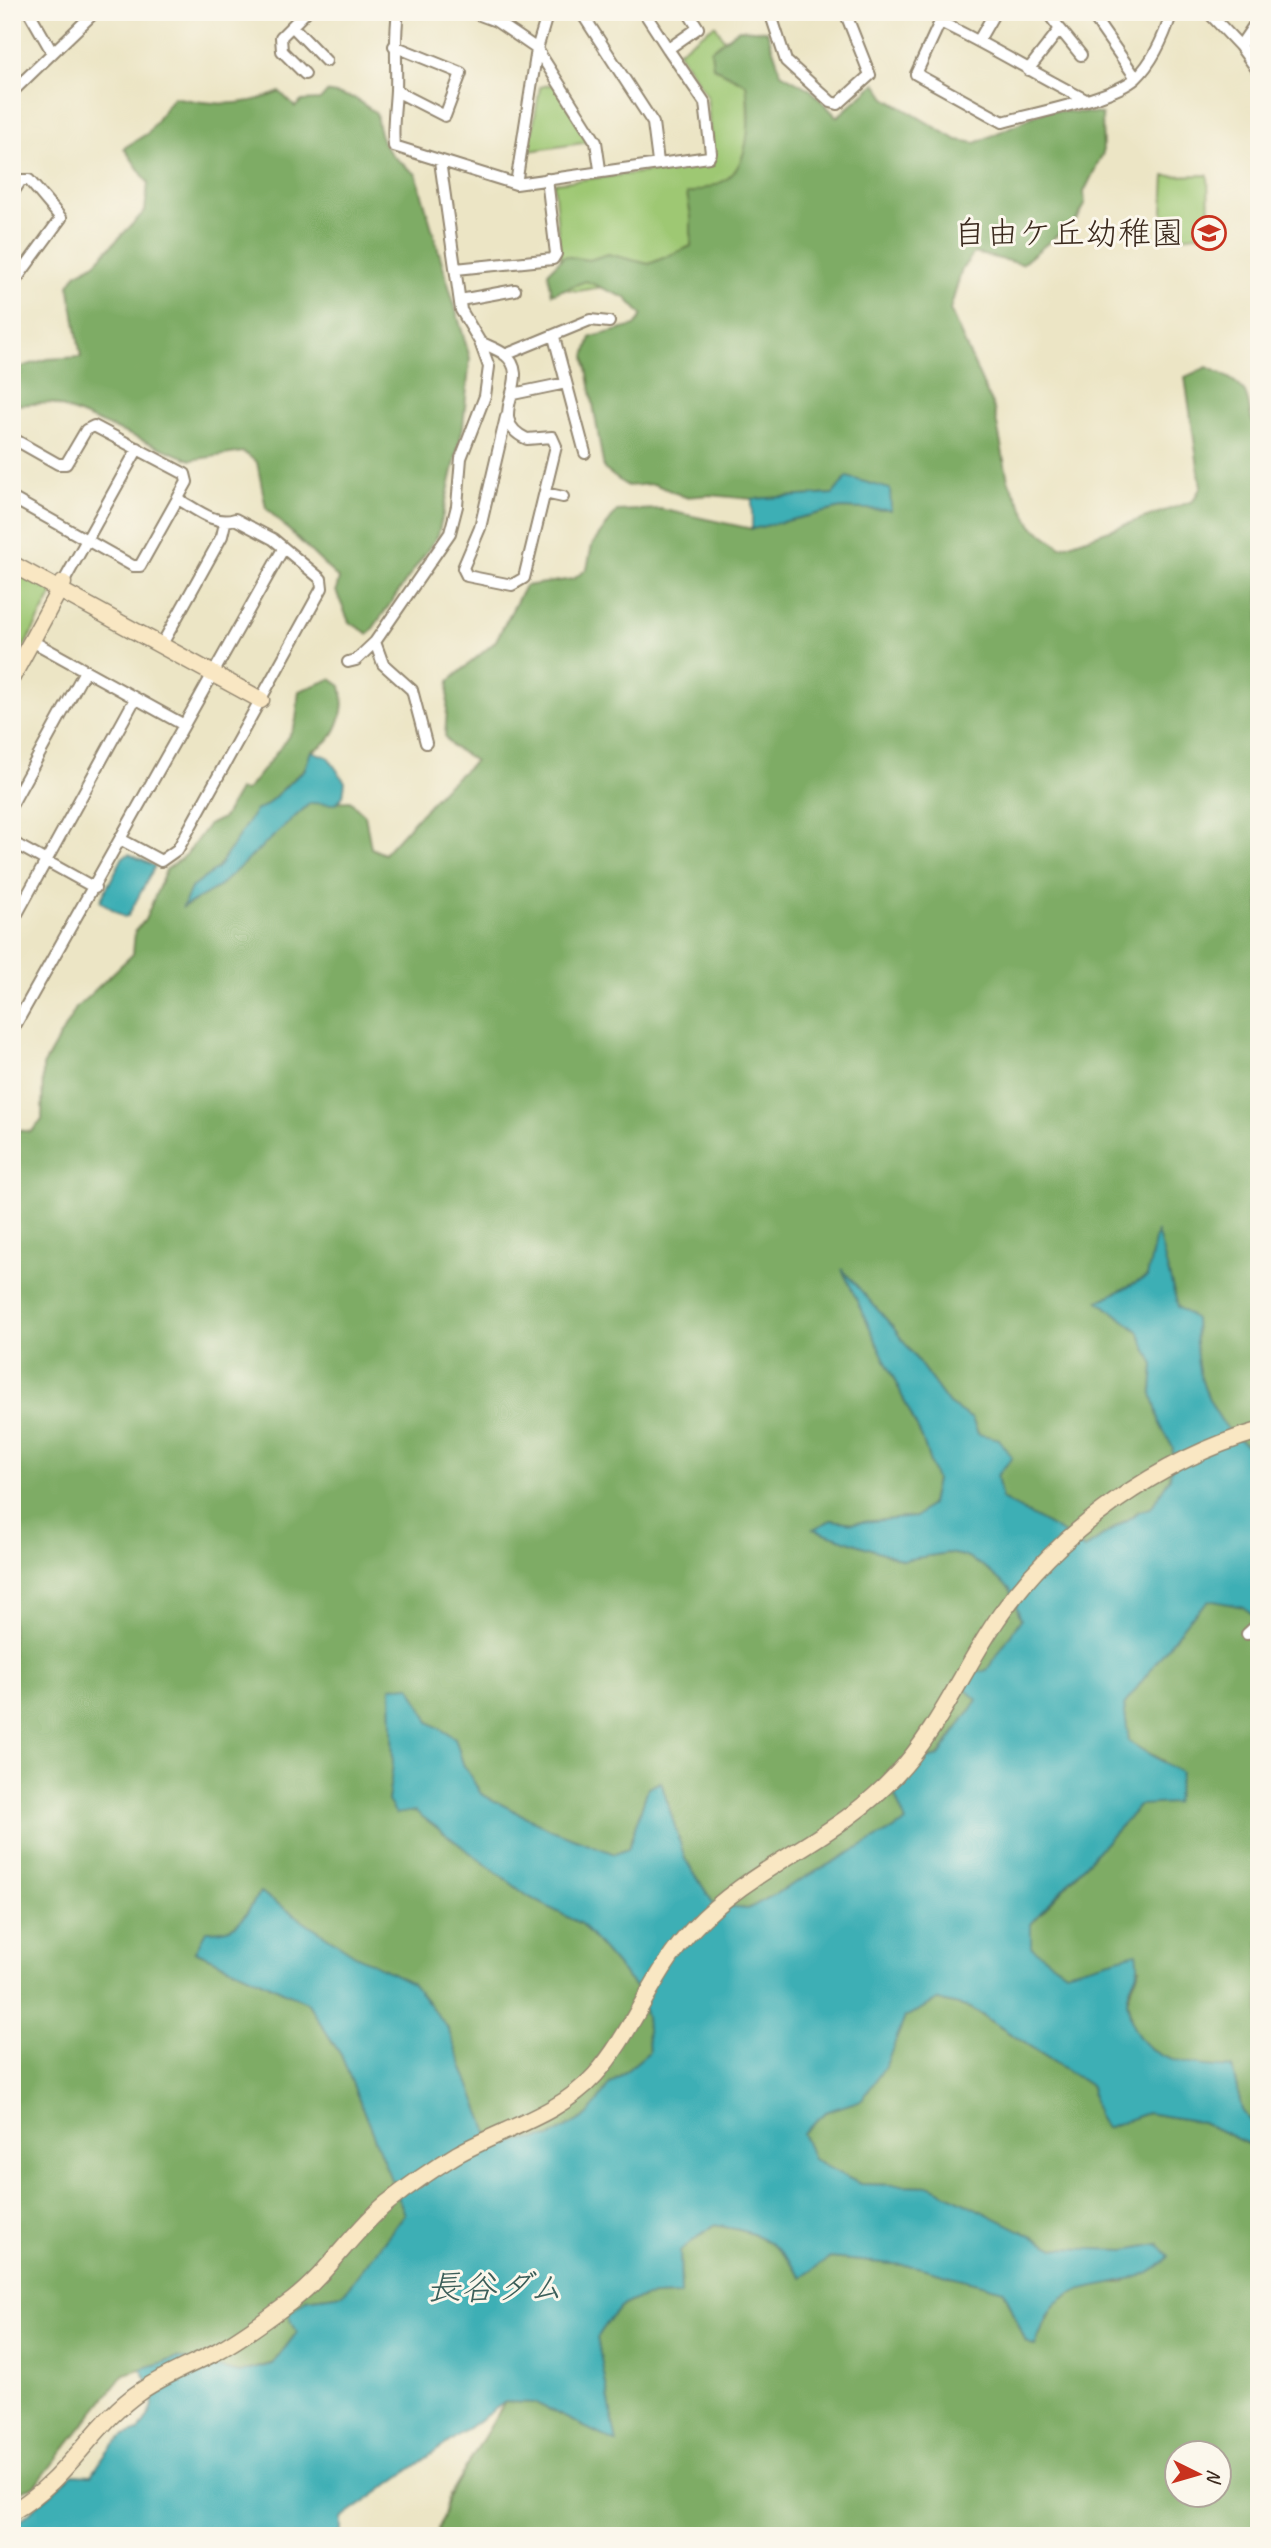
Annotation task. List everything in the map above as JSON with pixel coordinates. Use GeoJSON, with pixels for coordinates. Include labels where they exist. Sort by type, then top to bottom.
{"type":"FeatureCollection","features":[{"type":"Feature","properties":{"kind":"street"},"geometry":{"type":"LineString","coordinates":[[29,12],[52,52]]}},
{"type":"Feature","properties":{"kind":"street"},"geometry":{"type":"LineString","coordinates":[[12,92],[95,12]]}},
{"type":"Feature","properties":{"kind":"street"},"geometry":{"type":"LineString","coordinates":[[305,74],[282,51],[281,37],[306,12]]}},
{"type":"Feature","properties":{"kind":"street"},"geometry":{"type":"LineString","coordinates":[[398,12],[394,46],[396,91],[391,121],[394,146],[516,184],[600,169],[709,157],[711,153],[705,103],[644,12]]}},
{"type":"Feature","properties":{"kind":"street"},"geometry":{"type":"LineString","coordinates":[[516,184],[537,49],[548,12]]}},
{"type":"Feature","properties":{"kind":"street"},"geometry":{"type":"LineString","coordinates":[[580,12],[653,123],[658,162]]}},
{"type":"Feature","properties":{"kind":"street"},"geometry":{"type":"LineString","coordinates":[[668,49],[698,28],[688,12]]}},
{"type":"Feature","properties":{"kind":"street"},"geometry":{"type":"LineString","coordinates":[[770,12],[786,61],[831,102],[838,104],[870,75],[845,12]]}},
{"type":"Feature","properties":{"kind":"street"},"geometry":{"type":"LineString","coordinates":[[979,40],[995,12]]}},
{"type":"Feature","properties":{"kind":"street"},"geometry":{"type":"LineString","coordinates":[[1047,12],[1082,55]]}},
{"type":"Feature","properties":{"kind":"street"},"geometry":{"type":"LineString","coordinates":[[1090,12],[1136,78]]}},
{"type":"Feature","properties":{"kind":"street"},"geometry":{"type":"LineString","coordinates":[[1208,12],[1240,46],[1259,72]]}},
{"type":"Feature","properties":{"kind":"street"},"geometry":{"type":"LineString","coordinates":[[476,13],[496,20],[537,49],[596,142],[600,169]]}},
{"type":"Feature","properties":{"kind":"street"},"geometry":{"type":"LineString","coordinates":[[1084,99],[1028,71],[939,17],[916,74],[1003,122],[1084,99],[1115,90],[1136,78],[1161,41],[1169,14]]}},
{"type":"Feature","properties":{"kind":"street"},"geometry":{"type":"LineString","coordinates":[[1240,46],[1259,18]]}},
{"type":"Feature","properties":{"kind":"street"},"geometry":{"type":"LineString","coordinates":[[292,26],[326,61]]}},
{"type":"Feature","properties":{"kind":"street"},"geometry":{"type":"LineString","coordinates":[[1028,71],[1060,29]]}},
{"type":"Feature","properties":{"kind":"street"},"geometry":{"type":"LineString","coordinates":[[394,46],[461,73],[444,116],[396,91]]}},
{"type":"Feature","properties":{"kind":"street"},"geometry":{"type":"LineString","coordinates":[[348,662],[356,660],[375,642],[450,533],[457,506],[461,458],[485,396],[489,367],[480,342],[461,310],[440,161]]}},
{"type":"Feature","properties":{"kind":"street"},"geometry":{"type":"LineString","coordinates":[[456,270],[553,259],[556,254],[547,179]]}},
{"type":"Feature","properties":{"kind":"street"},"geometry":{"type":"LineString","coordinates":[[12,194],[21,180],[29,180],[61,218],[12,285]]}},
{"type":"Feature","properties":{"kind":"street"},"geometry":{"type":"LineString","coordinates":[[460,300],[515,290]]}},
{"type":"Feature","properties":{"kind":"street"},"geometry":{"type":"LineString","coordinates":[[505,355],[590,320],[609,322]]}},
{"type":"Feature","properties":{"kind":"street"},"geometry":{"type":"LineString","coordinates":[[554,337],[585,453]]}},
{"type":"Feature","properties":{"kind":"street"},"geometry":{"type":"LineString","coordinates":[[480,342],[505,355],[515,373],[513,394],[506,417],[480,528],[463,568],[467,576],[512,585],[524,578],[545,493],[554,441],[552,437],[535,439],[520,436],[506,417]]}},
{"type":"Feature","properties":{"kind":"street"},"geometry":{"type":"LineString","coordinates":[[513,394],[566,383]]}},
{"type":"Feature","properties":{"kind":"street"},"geometry":{"type":"LineString","coordinates":[[12,438],[58,464],[66,464],[86,430],[94,426],[185,474],[187,482],[140,566],[133,566],[12,498]]}},
{"type":"Feature","properties":{"kind":"street"},"geometry":{"type":"LineString","coordinates":[[12,677],[138,449]]}},
{"type":"Feature","properties":{"kind":"street"},"geometry":{"type":"LineString","coordinates":[[545,493],[563,497]]}},
{"type":"Feature","properties":{"kind":"street"},"geometry":{"type":"LineString","coordinates":[[122,841],[161,861],[178,849],[322,588],[321,579],[283,548],[235,519],[225,523],[178,499]]}},
{"type":"Feature","properties":{"kind":"street"},"geometry":{"type":"LineString","coordinates":[[161,646],[222,536],[225,523]]}},
{"type":"Feature","properties":{"kind":"street"},"geometry":{"type":"LineString","coordinates":[[12,1031],[122,841],[283,548]]}},
{"type":"Feature","properties":{"kind":"street"},"geometry":{"type":"LineString","coordinates":[[12,564],[61,587],[161,646],[261,700]]}},
{"type":"Feature","properties":{"kind":"street"},"geometry":{"type":"LineString","coordinates":[[32,641],[184,725]]}},
{"type":"Feature","properties":{"kind":"street"},"geometry":{"type":"LineString","coordinates":[[375,642],[383,664],[412,690],[426,743]]}},
{"type":"Feature","properties":{"kind":"street"},"geometry":{"type":"LineString","coordinates":[[12,804],[85,671]]}},
{"type":"Feature","properties":{"kind":"street"},"geometry":{"type":"LineString","coordinates":[[12,923],[135,699]]}},
{"type":"Feature","properties":{"kind":"street"},"geometry":{"type":"LineString","coordinates":[[12,842],[95,888]]}},
{"type":"Feature","properties":{"kind":"street"},"geometry":{"type":"LineString","coordinates":[[12,2512],[41,2494],[140,2391],[222,2349],[293,2300],[322,2275],[364,2225],[387,2203],[455,2156],[565,2099],[595,2075],[662,1967],[693,1928],[736,1889],[872,1801],[921,1745],[1002,1612],[1057,1551],[1099,1512],[1148,1481],[1223,1441],[1259,1432]]}},
{"type":"Feature","properties":{"kind":"green space"},"geometry":{"type":"Polygon","coordinates":[[[715,25],[747,76],[749,171],[690,273],[578,291],[555,288],[561,266],[554,183],[713,164],[707,96],[678,51],[715,25]]]}},
{"type":"Feature","properties":{"kind":"green space"},"geometry":{"type":"Polygon","coordinates":[[[739,29],[767,31],[781,73],[811,90],[837,117],[876,83],[886,98],[957,140],[976,143],[1047,110],[1102,114],[1103,153],[1084,192],[1085,205],[1077,219],[1022,264],[974,253],[962,269],[950,310],[994,409],[1008,480],[1032,526],[1061,547],[1193,501],[1201,487],[1185,377],[1207,367],[1233,381],[1247,398],[1253,422],[1259,431],[1259,1450],[1248,1446],[1229,1430],[1208,1397],[1198,1368],[1195,1320],[1178,1307],[1157,1233],[1147,1277],[1099,1301],[1138,1331],[1154,1365],[1152,1393],[1160,1424],[1173,1448],[1170,1478],[1151,1508],[1139,1511],[1084,1549],[1063,1533],[1002,1499],[997,1476],[972,1419],[949,1404],[892,1326],[844,1272],[922,1438],[936,1480],[931,1504],[916,1517],[853,1523],[831,1520],[814,1529],[903,1560],[948,1553],[964,1556],[983,1566],[1010,1589],[1021,1619],[987,1670],[977,1700],[938,1756],[912,1762],[907,1822],[748,1909],[715,1906],[685,1859],[661,1782],[648,1788],[628,1849],[616,1855],[552,1830],[481,1794],[463,1764],[455,1738],[429,1722],[410,1686],[391,1687],[393,1765],[388,1801],[415,1811],[529,1897],[581,1924],[638,1990],[646,2017],[649,2052],[609,2085],[588,2115],[550,2137],[493,2145],[447,2027],[412,1983],[355,1955],[260,1892],[241,1921],[195,1951],[307,2002],[341,2055],[405,2214],[343,2294],[306,2299],[297,2332],[273,2363],[239,2373],[177,2358],[124,2374],[35,2486],[12,2494],[12,1129],[31,1132],[42,1120],[43,1066],[76,1008],[133,954],[135,931],[145,920],[166,870],[186,855],[208,825],[223,818],[239,790],[246,791],[274,757],[295,724],[299,691],[331,679],[341,686],[341,715],[334,733],[328,741],[311,751],[305,768],[265,806],[255,811],[217,869],[191,888],[184,907],[218,887],[310,803],[350,801],[365,815],[371,848],[384,854],[444,788],[475,761],[453,747],[445,737],[449,681],[495,642],[525,586],[573,579],[587,569],[592,545],[617,511],[660,509],[752,529],[841,508],[891,510],[833,494],[752,499],[710,495],[685,497],[654,484],[627,486],[604,469],[585,356],[591,337],[635,326],[642,315],[626,298],[586,281],[552,294],[548,272],[564,256],[589,260],[608,254],[649,264],[691,246],[691,217],[687,194],[714,186],[728,178],[742,159],[748,134],[746,84],[713,67],[711,50],[739,29]]]}},
{"type":"Feature","properties":{"kind":"green space"},"geometry":{"type":"Polygon","coordinates":[[[554,84],[590,142],[529,151],[540,87],[554,84]]]}},
{"type":"Feature","properties":{"kind":"green space"},"geometry":{"type":"Polygon","coordinates":[[[280,92],[295,107],[302,101],[320,100],[327,92],[354,98],[376,113],[380,134],[387,149],[416,174],[470,358],[463,427],[438,535],[369,634],[349,622],[336,591],[339,579],[266,508],[257,462],[243,452],[191,460],[52,403],[12,405],[12,370],[47,359],[81,357],[69,285],[77,273],[94,264],[145,211],[148,183],[124,148],[148,133],[173,97],[227,104],[252,101],[280,92]]]}},
{"type":"Feature","properties":{"kind":"green space"},"geometry":{"type":"Polygon","coordinates":[[[1208,175],[1209,215],[1203,216],[1203,234],[1175,238],[1163,212],[1165,176],[1208,175]]]}},
{"type":"Feature","properties":{"kind":"green space"},"geometry":{"type":"Polygon","coordinates":[[[12,567],[55,590],[12,669],[12,567]]]}},
{"type":"Feature","properties":{"kind":"green space"},"geometry":{"type":"Polygon","coordinates":[[[1209,1600],[1244,1607],[1259,1620],[1259,2536],[437,2536],[448,2497],[505,2402],[536,2403],[616,2442],[597,2338],[614,2314],[631,2302],[652,2296],[681,2295],[680,2251],[713,2225],[743,2231],[764,2239],[782,2254],[802,2277],[830,2258],[914,2266],[1004,2290],[1026,2342],[1034,2346],[1055,2303],[1092,2283],[1124,2283],[1158,2244],[1126,2250],[1055,2248],[931,2186],[860,2184],[813,2160],[803,2133],[825,2112],[862,2099],[886,2065],[905,2017],[938,2000],[970,2008],[1091,2086],[1097,2115],[1105,2128],[1147,2113],[1202,2122],[1247,2144],[1257,2131],[1242,2110],[1232,2068],[1186,2065],[1157,2054],[1134,2034],[1127,2000],[1140,1967],[1066,1972],[1031,1948],[1031,1924],[1140,1805],[1163,1761],[1129,1742],[1124,1705],[1188,1620],[1209,1600]]]}},
{"type":"Feature","properties":{"kind":"water"},"geometry":{"type":"Polygon","coordinates":[[[847,477],[890,489],[891,510],[841,508],[752,529],[752,499],[833,494],[847,477]]]}},
{"type":"Feature","properties":{"kind":"water"},"geometry":{"type":"Polygon","coordinates":[[[311,751],[328,757],[345,782],[343,796],[335,804],[310,803],[218,887],[183,907],[191,888],[218,868],[255,811],[265,806],[305,769],[311,751]]]}},
{"type":"Feature","properties":{"kind":"water"},"geometry":{"type":"Polygon","coordinates":[[[129,854],[155,866],[128,916],[124,917],[100,901],[123,857],[129,854]]]}},
{"type":"Feature","properties":{"kind":"water","name":"長谷ダム"},"geometry":{"type":"Polygon","coordinates":[[[1157,1231],[1178,1307],[1195,1319],[1198,1368],[1208,1397],[1229,1430],[1248,1446],[1259,1450],[1259,1620],[1244,1607],[1209,1600],[1188,1620],[1124,1705],[1129,1742],[1181,1773],[1175,1803],[1140,1805],[1031,1923],[1031,1947],[1066,1972],[1137,1953],[1137,1973],[1127,2000],[1136,2032],[1156,2053],[1170,2059],[1232,2068],[1242,2110],[1257,2131],[1248,2144],[1202,2122],[1147,2113],[1105,2128],[1097,2115],[1091,2086],[971,2008],[938,2000],[905,2017],[886,2065],[862,2100],[825,2112],[803,2133],[813,2160],[860,2184],[931,2186],[1055,2248],[1126,2250],[1158,2244],[1169,2256],[1144,2274],[1070,2294],[1053,2307],[1035,2346],[1026,2342],[1004,2290],[914,2266],[830,2258],[802,2277],[782,2254],[764,2239],[743,2231],[713,2225],[680,2251],[681,2295],[652,2296],[632,2301],[615,2314],[597,2338],[617,2443],[536,2403],[505,2402],[341,2519],[341,2536],[12,2536],[12,2528],[73,2474],[92,2475],[117,2441],[131,2432],[139,2431],[154,2400],[141,2369],[177,2358],[239,2373],[273,2364],[297,2332],[289,2314],[306,2299],[343,2294],[405,2214],[341,2055],[307,2002],[195,1951],[206,1931],[218,1931],[234,1926],[260,1892],[355,1955],[412,1983],[447,2027],[493,2145],[550,2137],[588,2115],[609,2085],[649,2052],[646,2017],[638,1990],[581,1924],[529,1897],[415,1811],[396,1814],[388,1801],[393,1765],[391,1687],[410,1686],[429,1722],[455,1738],[463,1764],[481,1794],[552,1830],[615,1854],[628,1849],[648,1788],[661,1782],[685,1859],[715,1906],[748,1909],[906,1822],[892,1789],[912,1762],[939,1756],[977,1700],[963,1687],[969,1675],[987,1670],[1021,1619],[1010,1589],[983,1566],[964,1556],[948,1553],[903,1560],[813,1529],[831,1520],[853,1523],[916,1517],[931,1504],[936,1480],[922,1438],[842,1269],[892,1326],[949,1404],[972,1419],[978,1434],[999,1439],[1012,1458],[997,1476],[1002,1499],[1063,1533],[1084,1549],[1140,1511],[1151,1508],[1170,1478],[1173,1448],[1160,1424],[1152,1393],[1154,1365],[1138,1331],[1099,1301],[1147,1277],[1157,1231]]]}},
{"type":"Feature","properties":{"kind":"place","name":"自由ケ丘幼稚園"},"geometry":{"type":"Point","coordinates":[1209,233]}}]}
